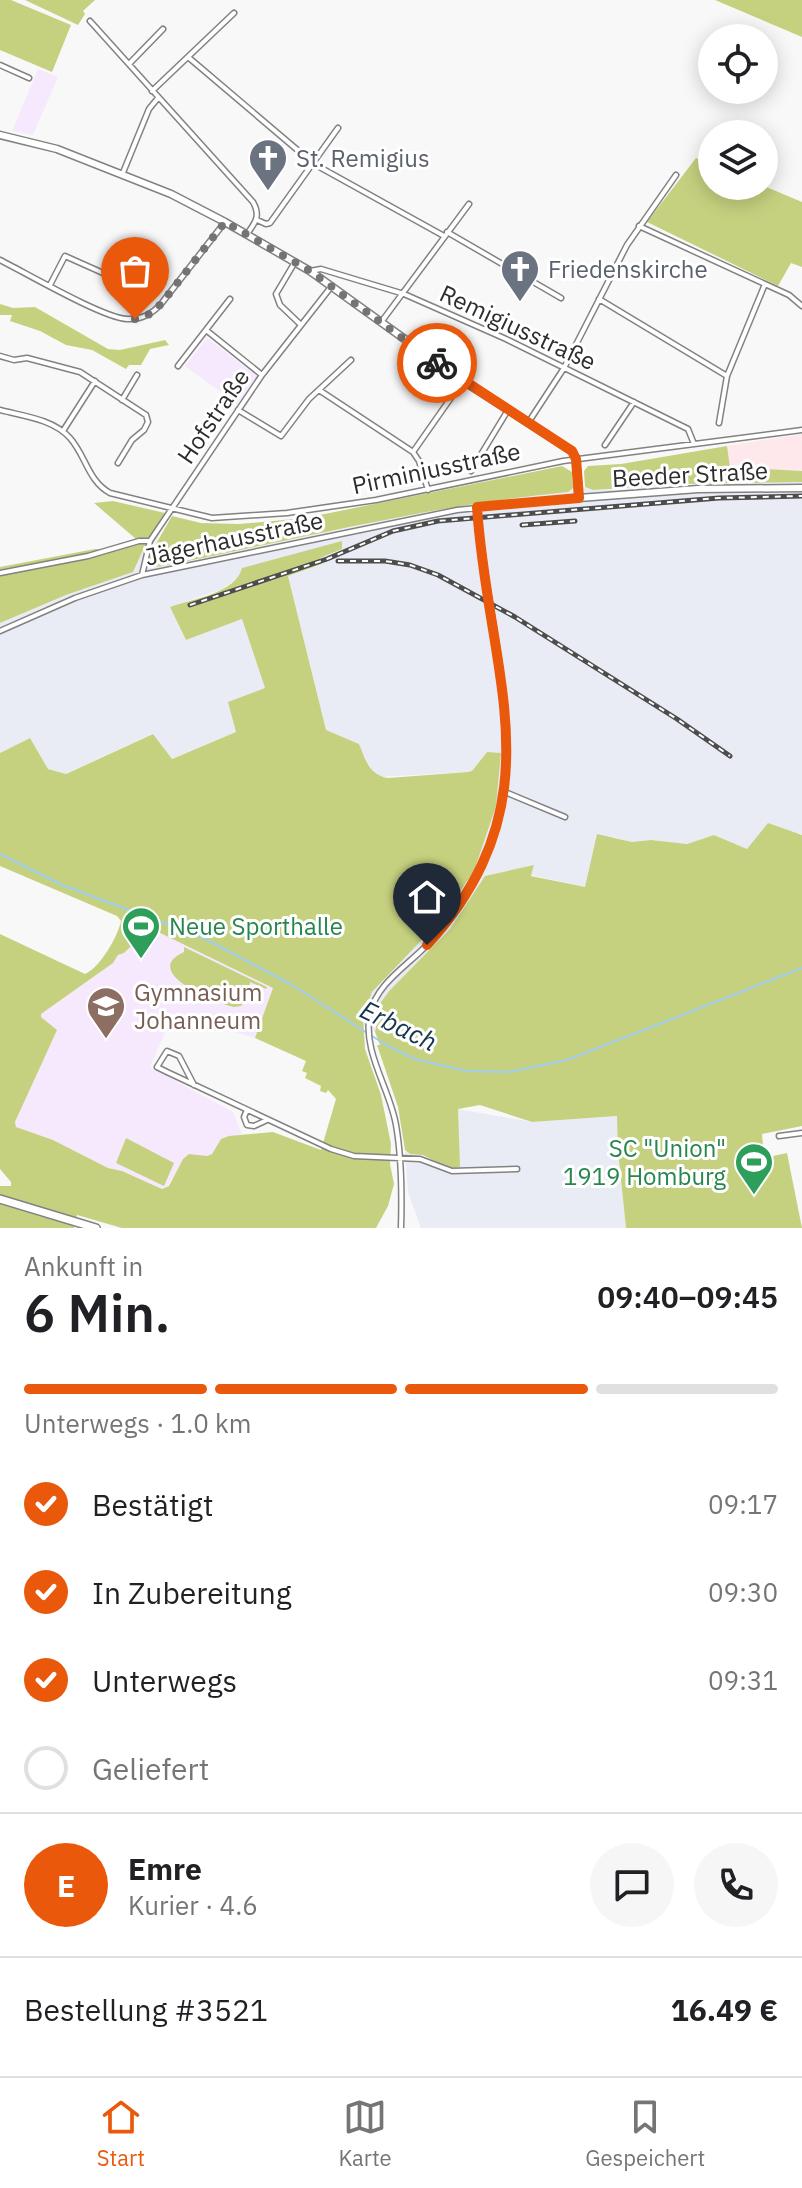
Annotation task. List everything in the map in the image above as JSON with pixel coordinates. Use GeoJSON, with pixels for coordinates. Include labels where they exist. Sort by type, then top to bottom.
{"type":"FeatureCollection","features":[{"type":"Feature","properties":{"kind":"main road"},"geometry":{"type":"LineString","coordinates":[[0,1199],[96,1228]]}},
{"type":"Feature","properties":{"kind":"street"},"geometry":{"type":"LineString","coordinates":[[152,91],[234,13]]}},
{"type":"Feature","properties":{"kind":"street"},"geometry":{"type":"LineString","coordinates":[[90,21],[253,202],[258,213],[257,220],[247,234]]}},
{"type":"Feature","properties":{"kind":"street"},"geometry":{"type":"LineString","coordinates":[[129,64],[163,29]]}},
{"type":"Feature","properties":{"kind":"street"},"geometry":{"type":"LineString","coordinates":[[188,57],[314,164],[561,298]]}},
{"type":"Feature","properties":{"kind":"street"},"geometry":{"type":"LineString","coordinates":[[0,65],[29,78]]}},
{"type":"Feature","properties":{"kind":"street"},"geometry":{"type":"LineString","coordinates":[[122,175],[149,109],[158,98]]}},
{"type":"Feature","properties":{"kind":"street"},"geometry":{"type":"LineString","coordinates":[[257,220],[270,223],[338,128]]}},
{"type":"Feature","properties":{"kind":"street"},"geometry":{"type":"LineString","coordinates":[[0,135],[38,143],[171,194],[310,271],[463,381],[572,451],[578,471],[579,498]]}},
{"type":"Feature","properties":{"kind":"street"},"geometry":{"type":"LineString","coordinates":[[528,423],[564,368],[639,226],[676,175]]}},
{"type":"Feature","properties":{"kind":"street"},"geometry":{"type":"LineString","coordinates":[[381,323],[469,204]]}},
{"type":"Feature","properties":{"kind":"street"},"geometry":{"type":"LineString","coordinates":[[0,260],[119,318],[144,317],[161,304],[225,222]]}},
{"type":"Feature","properties":{"kind":"street"},"geometry":{"type":"LineString","coordinates":[[639,226],[789,295],[802,306]]}},
{"type":"Feature","properties":{"kind":"street"},"geometry":{"type":"LineString","coordinates":[[50,285],[65,256],[121,281]]}},
{"type":"Feature","properties":{"kind":"street"},"geometry":{"type":"LineString","coordinates":[[295,262],[276,294],[280,305],[300,324]]}},
{"type":"Feature","properties":{"kind":"street","name":"Remigiusstraße"},"geometry":{"type":"LineString","coordinates":[[310,271],[321,269],[404,294],[688,429],[694,445]]}},
{"type":"Feature","properties":{"kind":"street"},"geometry":{"type":"LineString","coordinates":[[719,423],[727,376],[765,284]]}},
{"type":"Feature","properties":{"kind":"street","name":"Hofstraße"},"geometry":{"type":"LineString","coordinates":[[142,575],[150,541],[262,375],[331,287]]}},
{"type":"Feature","properties":{"kind":"street"},"geometry":{"type":"LineString","coordinates":[[178,366],[230,299]]}},
{"type":"Feature","properties":{"kind":"street"},"geometry":{"type":"LineString","coordinates":[[599,299],[727,376]]}},
{"type":"Feature","properties":{"kind":"street"},"geometry":{"type":"LineString","coordinates":[[206,330],[262,375]]}},
{"type":"Feature","properties":{"kind":"street"},"geometry":{"type":"LineString","coordinates":[[0,356],[14,360],[27,358],[80,372],[146,415],[148,422],[144,430],[132,440],[118,463]]}},
{"type":"Feature","properties":{"kind":"street"},"geometry":{"type":"LineString","coordinates":[[238,410],[281,436],[319,390],[351,360]]}},
{"type":"Feature","properties":{"kind":"street"},"geometry":{"type":"LineString","coordinates":[[122,400],[137,375]]}},
{"type":"Feature","properties":{"kind":"street"},"geometry":{"type":"LineString","coordinates":[[0,410],[63,431],[95,381]]}},
{"type":"Feature","properties":{"kind":"street"},"geometry":{"type":"LineString","coordinates":[[413,452],[463,381]]}},
{"type":"Feature","properties":{"kind":"street"},"geometry":{"type":"LineString","coordinates":[[319,390],[413,452],[428,490]]}},
{"type":"Feature","properties":{"kind":"street"},"geometry":{"type":"LineString","coordinates":[[605,445],[634,402]]}},
{"type":"Feature","properties":{"kind":"street"},"geometry":{"type":"LineString","coordinates":[[471,471],[508,410]]}},
{"type":"Feature","properties":{"kind":"street","name":"Pirminiusstraße"},"geometry":{"type":"LineString","coordinates":[[63,431],[75,445],[96,484],[104,490],[120,497],[202,517],[234,518],[301,512],[428,490],[576,459],[802,430]]}},
{"type":"Feature","properties":{"kind":"street","name":"Beeder Straße"},"geometry":{"type":"LineString","coordinates":[[579,498],[698,489],[802,488]]}},
{"type":"Feature","properties":{"kind":"street","name":"Jägerhausstraße"},"geometry":{"type":"LineString","coordinates":[[0,631],[79,596],[142,575],[477,507],[579,498]]}},
{"type":"Feature","properties":{"kind":"street"},"geometry":{"type":"LineString","coordinates":[[401,1228],[400,1158],[389,1099],[369,1041],[371,1010],[378,995],[446,925],[470,890],[492,845],[505,792],[505,723],[477,507]]}},
{"type":"Feature","properties":{"kind":"street"},"geometry":{"type":"LineString","coordinates":[[0,573],[150,541]]}},
{"type":"Feature","properties":{"kind":"street"},"geometry":{"type":"LineString","coordinates":[[505,792],[565,817]]}},
{"type":"Feature","properties":{"kind":"street"},"geometry":{"type":"LineString","coordinates":[[194,1085],[175,1053],[167,1051],[157,1067],[194,1085],[268,1120],[342,1153],[368,1158],[420,1159],[452,1171],[517,1169]]}},
{"type":"Feature","properties":{"kind":"street"},"geometry":{"type":"LineString","coordinates":[[247,1110],[244,1117],[247,1125],[254,1126],[268,1120]]}},
{"type":"Feature","properties":{"kind":"street"},"geometry":{"type":"LineString","coordinates":[[779,1136],[802,1133]]}},
{"type":"Feature","properties":{"kind":"shaded area"},"geometry":{"type":"Polygon","coordinates":[[[38,69],[58,77],[33,135],[12,131],[38,69]]]}},
{"type":"Feature","properties":{"kind":"shaded area"},"geometry":{"type":"Polygon","coordinates":[[[207,338],[257,376],[237,404],[185,366],[207,338]]]}},
{"type":"Feature","properties":{"kind":"shaded area"},"geometry":{"type":"Polygon","coordinates":[[[802,434],[802,471],[730,467],[727,446],[802,434]]]}},
{"type":"Feature","properties":{"kind":"shaded area"},"geometry":{"type":"Polygon","coordinates":[[[802,482],[802,835],[800,833],[747,849],[714,835],[687,844],[651,840],[632,842],[614,837],[585,887],[531,875],[534,866],[485,876],[450,929],[390,990],[377,1013],[375,1032],[362,1025],[372,992],[440,921],[459,896],[487,752],[468,772],[378,777],[372,772],[359,744],[326,731],[288,576],[321,565],[320,558],[342,549],[240,576],[222,589],[170,607],[186,640],[242,619],[265,688],[236,732],[171,759],[152,734],[65,774],[48,769],[30,738],[0,753],[0,623],[132,572],[153,531],[160,534],[147,555],[156,567],[507,497],[568,492],[573,488],[585,487],[593,490],[802,482]]]}},
{"type":"Feature","properties":{"kind":"shaded area","name":"Gymnasium Johanneum"},"geometry":{"type":"Polygon","coordinates":[[[150,928],[268,983],[274,990],[255,1038],[173,1014],[150,1067],[233,1112],[242,1134],[221,1139],[212,1154],[207,1156],[189,1154],[168,1186],[162,1189],[108,1168],[53,1140],[16,1127],[15,1123],[56,1030],[41,1014],[113,963],[150,928]]]}},
{"type":"Feature","properties":{"kind":"shaded area"},"geometry":{"type":"Polygon","coordinates":[[[458,1109],[532,1122],[618,1116],[618,1151],[626,1228],[421,1228],[408,1192],[405,1150],[410,1154],[423,1154],[450,1169],[458,1109]]]}},
{"type":"Feature","properties":{"kind":"green space"},"geometry":{"type":"Polygon","coordinates":[[[0,0],[11,0],[71,25],[52,72],[0,50],[0,0]]]}},
{"type":"Feature","properties":{"kind":"green space"},"geometry":{"type":"Polygon","coordinates":[[[25,0],[95,0],[83,11],[85,14],[78,25],[25,0]]]}},
{"type":"Feature","properties":{"kind":"green space"},"geometry":{"type":"Polygon","coordinates":[[[715,0],[802,0],[802,37],[778,27],[778,24],[715,0]]]}},
{"type":"Feature","properties":{"kind":"green space"},"geometry":{"type":"Polygon","coordinates":[[[696,158],[698,200],[778,200],[778,192],[802,202],[802,267],[791,263],[778,286],[647,222],[696,158]]]}},
{"type":"Feature","properties":{"kind":"green space"},"geometry":{"type":"Polygon","coordinates":[[[0,304],[13,308],[35,307],[108,349],[120,350],[165,340],[169,345],[150,349],[141,365],[129,365],[126,369],[92,350],[66,345],[40,331],[10,321],[12,315],[0,315],[0,304]]]}},
{"type":"Feature","properties":{"kind":"green space"},"geometry":{"type":"Polygon","coordinates":[[[727,446],[730,467],[802,471],[802,482],[685,484],[593,490],[585,487],[584,471],[588,466],[621,464],[727,446]]]}},
{"type":"Feature","properties":{"kind":"green space"},"geometry":{"type":"Polygon","coordinates":[[[562,466],[572,472],[573,488],[568,492],[413,515],[156,567],[148,565],[146,561],[172,516],[201,523],[239,524],[305,518],[562,466]]]}},
{"type":"Feature","properties":{"kind":"green space"},"geometry":{"type":"Polygon","coordinates":[[[113,501],[165,513],[149,537],[133,572],[66,595],[0,623],[0,567],[105,549],[136,539],[94,503],[113,501]]]}},
{"type":"Feature","properties":{"kind":"green space"},"geometry":{"type":"Polygon","coordinates":[[[342,541],[342,549],[320,558],[322,564],[288,576],[326,730],[359,744],[376,774],[388,778],[468,772],[487,752],[501,753],[496,806],[474,871],[440,921],[372,992],[363,1017],[365,1049],[381,1095],[391,1144],[390,1164],[394,1184],[388,1206],[376,1228],[122,1228],[77,1215],[74,1228],[0,1228],[0,1186],[11,1186],[11,1182],[0,1169],[0,934],[85,974],[108,951],[121,921],[117,916],[0,866],[0,753],[30,738],[48,769],[66,774],[153,734],[172,759],[236,732],[228,702],[265,688],[242,619],[186,640],[170,607],[222,589],[238,577],[242,568],[342,541]],[[150,928],[113,963],[41,1014],[57,1030],[15,1122],[16,1127],[53,1140],[108,1168],[162,1189],[169,1186],[183,1159],[189,1154],[212,1154],[221,1139],[229,1136],[273,1132],[321,1150],[336,1099],[328,1090],[326,1093],[320,1091],[321,1086],[305,1078],[307,1073],[302,1071],[306,1061],[255,1038],[273,988],[150,928]]]}},
{"type":"Feature","properties":{"kind":"green space"},"geometry":{"type":"Polygon","coordinates":[[[768,823],[802,835],[802,1126],[762,1134],[764,1158],[787,1153],[802,1228],[626,1228],[617,1116],[532,1122],[480,1105],[458,1109],[460,1167],[450,1169],[405,1150],[398,1107],[377,1045],[380,1045],[375,1032],[381,1002],[450,929],[485,876],[534,865],[531,876],[585,887],[597,834],[632,842],[651,840],[687,844],[714,835],[747,849],[768,823]]]}},
{"type":"Feature","properties":{"kind":"green space"},"geometry":{"type":"Polygon","coordinates":[[[184,947],[267,987],[250,982],[249,997],[241,1006],[212,1000],[185,986],[170,968],[172,960],[184,952],[184,947]]]}},
{"type":"Feature","properties":{"kind":"green space"},"geometry":{"type":"Polygon","coordinates":[[[126,1138],[174,1163],[164,1186],[116,1163],[126,1138]]]}},
{"type":"Feature","properties":{"kind":"waterway","name":"Erbach"},"geometry":{"type":"LineString","coordinates":[[0,854],[62,885],[202,937],[292,985],[414,1059],[467,1071],[509,1072],[567,1060],[802,968]]}},
{"type":"Feature","properties":{"kind":"railway"},"geometry":{"type":"LineString","coordinates":[[190,605],[327,559],[393,531],[438,521],[719,498],[802,496]]}},
{"type":"Feature","properties":{"kind":"railway"},"geometry":{"type":"LineString","coordinates":[[522,525],[575,521]]}},
{"type":"Feature","properties":{"kind":"railway"},"geometry":{"type":"LineString","coordinates":[[338,561],[385,561],[410,565],[438,575],[515,617],[730,756]]}},
{"type":"Feature","properties":{"kind":"way so far"},"geometry":{"type":"LineString","coordinates":[[135,319],[156,310],[225,222],[310,271],[437,363]]}},
{"type":"Feature","properties":{"kind":"place","name":"St. Remigius"},"geometry":{"type":"Point","coordinates":[268,192]}},
{"type":"Feature","properties":{"kind":"place","name":"Friedenskirche"},"geometry":{"type":"Point","coordinates":[520,303]}},
{"type":"Feature","properties":{"kind":"place","name":"Neue Sporthalle"},"geometry":{"type":"Point","coordinates":[141,960]}},
{"type":"Feature","properties":{"kind":"place","name":"Gymnasium Johanneum"},"geometry":{"type":"Point","coordinates":[106,1040]}},
{"type":"Feature","properties":{"kind":"place","name":"SC \"Union\" 1919 Homburg"},"geometry":{"type":"Point","coordinates":[754,1196]}},
{"type":"Feature","properties":{"kind":"route"},"geometry":{"type":"LineString","coordinates":[[427,945],[446,925],[480,872],[492,845],[505,792],[507,745],[504,712],[477,507],[579,498],[578,471],[572,451],[437,363]]}}]}
